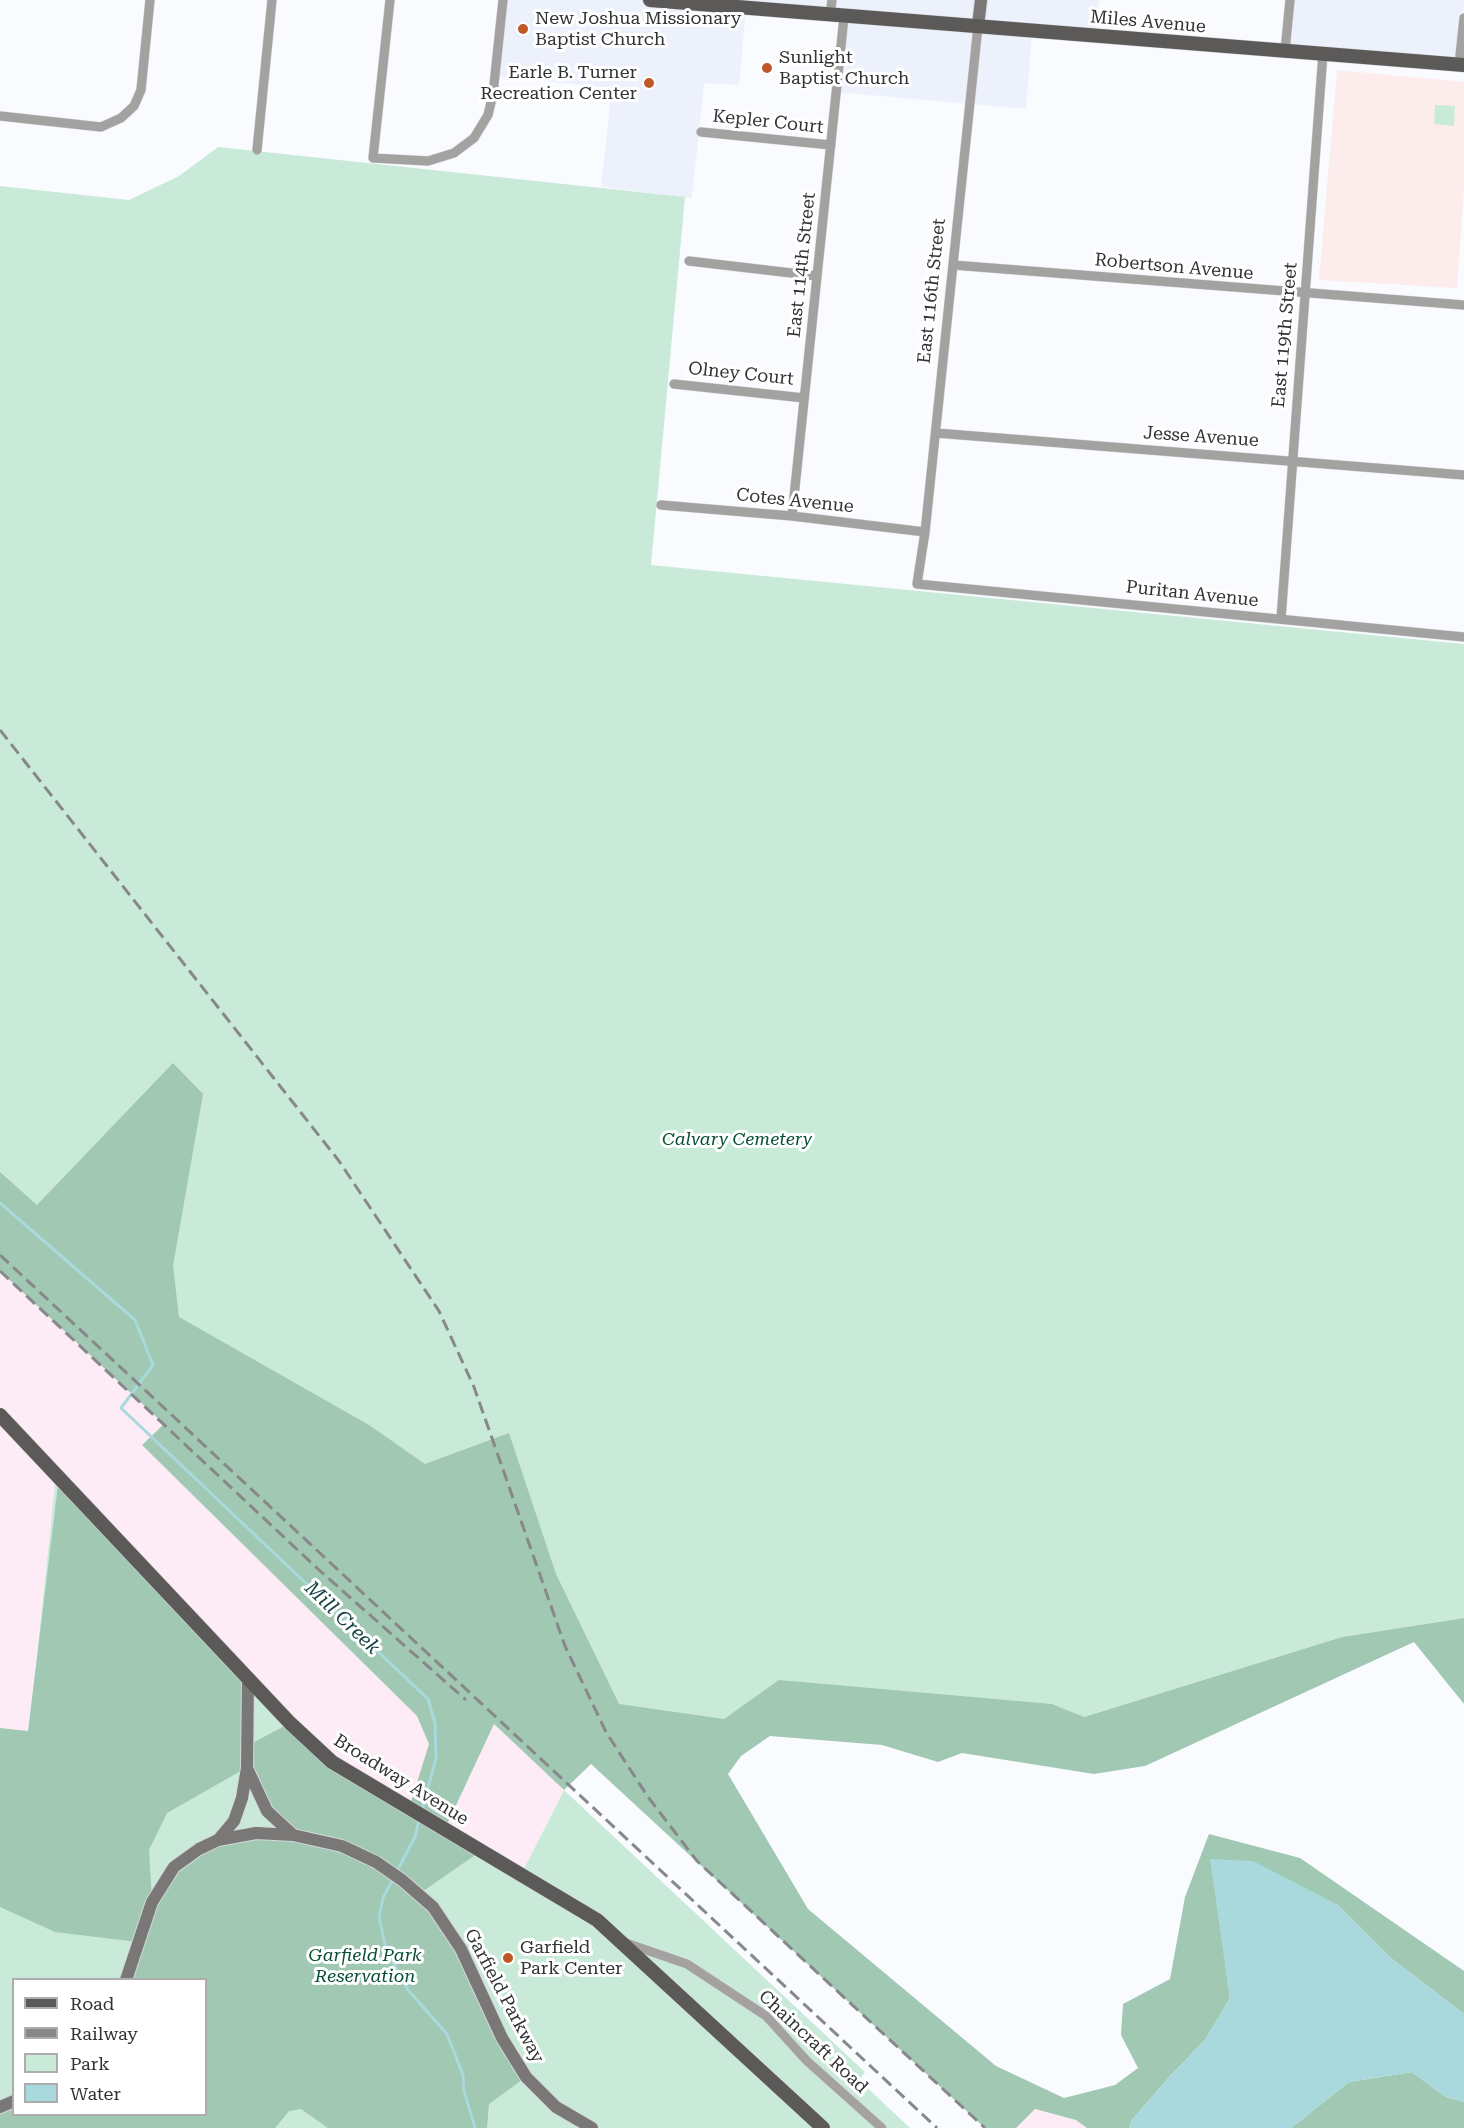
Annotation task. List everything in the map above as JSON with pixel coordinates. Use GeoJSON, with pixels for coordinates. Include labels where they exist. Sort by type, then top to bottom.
{"type":"FeatureCollection","features":[{"type":"Feature","properties":{"kind":"main road","name":"Miles Avenue"},"geometry":{"type":"LineString","coordinates":[[650,0],[837,17],[978,26],[1462,65]]}},
{"type":"Feature","properties":{"kind":"main road","name":"Broadway Avenue"},"geometry":{"type":"LineString","coordinates":[[0,1415],[248,1678],[332,1762],[597,1920],[821,2126]]}},
{"type":"Feature","properties":{"kind":"street"},"geometry":{"type":"LineString","coordinates":[[0,116],[101,127],[122,118],[134,106],[141,90],[150,0]]}},
{"type":"Feature","properties":{"kind":"street"},"geometry":{"type":"LineString","coordinates":[[256,150],[272,0]]}},
{"type":"Feature","properties":{"kind":"street"},"geometry":{"type":"LineString","coordinates":[[390,0],[373,158],[428,161],[454,153],[474,138],[488,115],[493,94],[503,0]]}},
{"type":"Feature","properties":{"kind":"street","name":"East 114th Street"},"geometry":{"type":"LineString","coordinates":[[792,516],[831,145],[837,17],[832,0]]}},
{"type":"Feature","properties":{"kind":"street","name":"East 116th Street"},"geometry":{"type":"LineString","coordinates":[[916,584],[925,532],[981,0]]}},
{"type":"Feature","properties":{"kind":"street"},"geometry":{"type":"LineString","coordinates":[[1285,51],[1290,0]]}},
{"type":"Feature","properties":{"kind":"street"},"geometry":{"type":"LineString","coordinates":[[1462,65],[1464,18]]}},
{"type":"Feature","properties":{"kind":"street","name":"East 119th Street"},"geometry":{"type":"LineString","coordinates":[[1281,620],[1291,460],[1323,53]]}},
{"type":"Feature","properties":{"kind":"street","name":"Kepler Court"},"geometry":{"type":"LineString","coordinates":[[701,132],[831,145]]}},
{"type":"Feature","properties":{"kind":"street"},"geometry":{"type":"LineString","coordinates":[[689,261],[817,276]]}},
{"type":"Feature","properties":{"kind":"street","name":"Robertson Avenue"},"geometry":{"type":"LineString","coordinates":[[953,265],[1305,295],[1464,305]]}},
{"type":"Feature","properties":{"kind":"street","name":"Olney Court"},"geometry":{"type":"LineString","coordinates":[[674,384],[804,398]]}},
{"type":"Feature","properties":{"kind":"street","name":"Jesse Avenue"},"geometry":{"type":"LineString","coordinates":[[936,433],[1464,475]]}},
{"type":"Feature","properties":{"kind":"street","name":"Cotes Avenue"},"geometry":{"type":"LineString","coordinates":[[661,506],[792,516],[925,532]]}},
{"type":"Feature","properties":{"kind":"street","name":"Puritan Avenue"},"geometry":{"type":"LineString","coordinates":[[916,584],[1464,637]]}},
{"type":"Feature","properties":{"kind":"street","name":"Garfield Parkway"},"geometry":{"type":"LineString","coordinates":[[219,1840],[234,1821],[242,1798],[247,1768],[248,1678]]}},
{"type":"Feature","properties":{"kind":"street","name":"Garfield Parkway"},"geometry":{"type":"LineString","coordinates":[[247,1768],[267,1811],[292,1834]]}},
{"type":"Feature","properties":{"kind":"street","name":"Garfield Parkway"},"geometry":{"type":"LineString","coordinates":[[127,1978],[152,1902],[174,1868],[199,1850],[219,1840],[256,1833],[292,1834],[342,1846],[390,1870],[433,1907],[461,1949],[502,2038],[526,2077],[556,2108],[592,2128]]}},
{"type":"Feature","properties":{"kind":"street","name":"Chaincraft Road"},"geometry":{"type":"LineString","coordinates":[[620,1941],[687,1964],[766,2016],[807,2061],[882,2128]]}},
{"type":"Feature","properties":{"kind":"shaded area"},"geometry":{"type":"Polygon","coordinates":[[[503,0],[1099,0],[1096,36],[1032,31],[1026,109],[836,92],[844,17],[746,9],[739,85],[704,83],[692,198],[601,187],[612,88],[495,76],[503,0]]]}},
{"type":"Feature","properties":{"kind":"shaded area"},"geometry":{"type":"Polygon","coordinates":[[[1290,0],[1464,0],[1459,65],[1285,51],[1290,0]]]}},
{"type":"Feature","properties":{"kind":"shaded area"},"geometry":{"type":"Polygon","coordinates":[[[1337,70],[1464,82],[1464,189],[1457,288],[1319,280],[1337,70]]]}},
{"type":"Feature","properties":{"kind":"shaded area"},"geometry":{"type":"Polygon","coordinates":[[[0,1263],[168,1420],[142,1445],[417,1716],[429,1744],[409,1808],[332,1762],[56,1477],[28,1731],[0,1728],[0,1263]]]}},
{"type":"Feature","properties":{"kind":"shaded area"},"geometry":{"type":"Polygon","coordinates":[[[494,1724],[564,1790],[522,1873],[445,1830],[494,1724]]]}},
{"type":"Feature","properties":{"kind":"shaded area"},"geometry":{"type":"Polygon","coordinates":[[[1035,2109],[1076,2120],[1087,2128],[1016,2128],[1035,2109]]]}},
{"type":"Feature","properties":{"kind":"green space"},"geometry":{"type":"Polygon","coordinates":[[[1435,105],[1455,106],[1454,126],[1434,124],[1435,105]]]}},
{"type":"Feature","properties":{"kind":"green space","name":"Calvary Cemetery"},"geometry":{"type":"Polygon","coordinates":[[[218,147],[685,197],[651,565],[1464,644],[1464,1618],[1342,1637],[1084,1717],[791,1702],[591,1764],[0,1229],[0,186],[129,200],[179,176],[218,147]]]}},
{"type":"Feature","properties":{"kind":"green space"},"geometry":{"type":"Polygon","coordinates":[[[173,1063],[203,1094],[173,1266],[179,1317],[369,1425],[425,1464],[509,1433],[556,1574],[619,1704],[724,1719],[779,1680],[1052,1704],[1084,1717],[1342,1637],[1464,1618],[1464,1704],[1414,1642],[1145,1766],[1094,1774],[962,1753],[938,1762],[882,1745],[770,1736],[741,1756],[728,1774],[808,1909],[996,2066],[1064,2098],[1115,2085],[1138,2068],[1121,2035],[1123,2004],[1170,1979],[1185,1897],[1209,1834],[1300,1858],[1464,1971],[1464,2014],[1392,1959],[1338,1905],[1211,1859],[1230,1998],[1205,2040],[1132,2120],[1129,2128],[1087,2128],[1076,2120],[1035,2109],[1016,2128],[985,2128],[591,1764],[564,1790],[494,1724],[445,1829],[481,1851],[419,1894],[433,1907],[526,2077],[489,2104],[487,2128],[328,2128],[301,2109],[289,2111],[275,2128],[0,2128],[0,2107],[12,2101],[12,2116],[207,2116],[207,1978],[126,1978],[137,1942],[55,1932],[0,1907],[0,1728],[28,1731],[59,1477],[248,1678],[245,1747],[290,1723],[332,1762],[409,1808],[429,1744],[417,1716],[142,1445],[164,1424],[0,1271],[0,1172],[37,1205],[173,1063]],[[246,1768],[167,1813],[149,1850],[152,1901],[174,1867],[218,1840],[291,1834],[267,1811],[246,1768]]]}},
{"type":"Feature","properties":{"kind":"green space","name":"Garfield Park Reservation"},"geometry":{"type":"Polygon","coordinates":[[[56,1476],[317,1754],[522,1873],[564,1790],[865,2072],[859,2080],[910,2128],[0,2128],[0,1811],[20,1813],[56,1476]]]}},
{"type":"Feature","properties":{"kind":"green space"},"geometry":{"type":"Polygon","coordinates":[[[1412,2072],[1446,2097],[1464,2102],[1464,2128],[1291,2128],[1349,2082],[1412,2072]]]}},
{"type":"Feature","properties":{"kind":"water"},"geometry":{"type":"Polygon","coordinates":[[[1210,1859],[1253,1861],[1338,1905],[1392,1959],[1464,2014],[1464,2102],[1446,2097],[1412,2072],[1349,2082],[1291,2128],[1129,2128],[1132,2120],[1170,2076],[1205,2040],[1230,1998],[1210,1859]]]}},
{"type":"Feature","properties":{"kind":"waterway","name":"Mill Creek"},"geometry":{"type":"LineString","coordinates":[[0,1203],[135,1320],[153,1365],[121,1408],[428,1699],[435,1723],[436,1758],[422,1810]]}},
{"type":"Feature","properties":{"kind":"waterway","name":"Mill Creek"},"geometry":{"type":"LineString","coordinates":[[397,1871],[415,1837],[419,1820]]}},
{"type":"Feature","properties":{"kind":"waterway","name":"Mill Creek"},"geometry":{"type":"LineString","coordinates":[[394,1877],[383,1898],[379,1917],[386,1949],[408,1990],[447,2034],[463,2075],[464,2091],[475,2128]]}},
{"type":"Feature","properties":{"kind":"railway"},"geometry":{"type":"LineString","coordinates":[[0,730],[339,1161],[439,1311],[474,1387],[565,1646],[606,1732],[648,1797],[697,1861],[985,2128]]}},
{"type":"Feature","properties":{"kind":"railway"},"geometry":{"type":"LineString","coordinates":[[0,1255],[937,2128]]}},
{"type":"Feature","properties":{"kind":"railway"},"geometry":{"type":"LineString","coordinates":[[0,1271],[319,1570],[466,1700]]}},
{"type":"Feature","properties":{"kind":"place","name":"New Joshua Missionary Baptist Church"},"geometry":{"type":"Point","coordinates":[523,29]}},
{"type":"Feature","properties":{"kind":"place","name":"Sunlight Baptist Church"},"geometry":{"type":"Point","coordinates":[767,68]}},
{"type":"Feature","properties":{"kind":"place","name":"Earle B. Turner Recreation Center"},"geometry":{"type":"Point","coordinates":[649,83]}},
{"type":"Feature","properties":{"kind":"place","name":"Garfield Park Center"},"geometry":{"type":"Point","coordinates":[508,1958]}}]}
